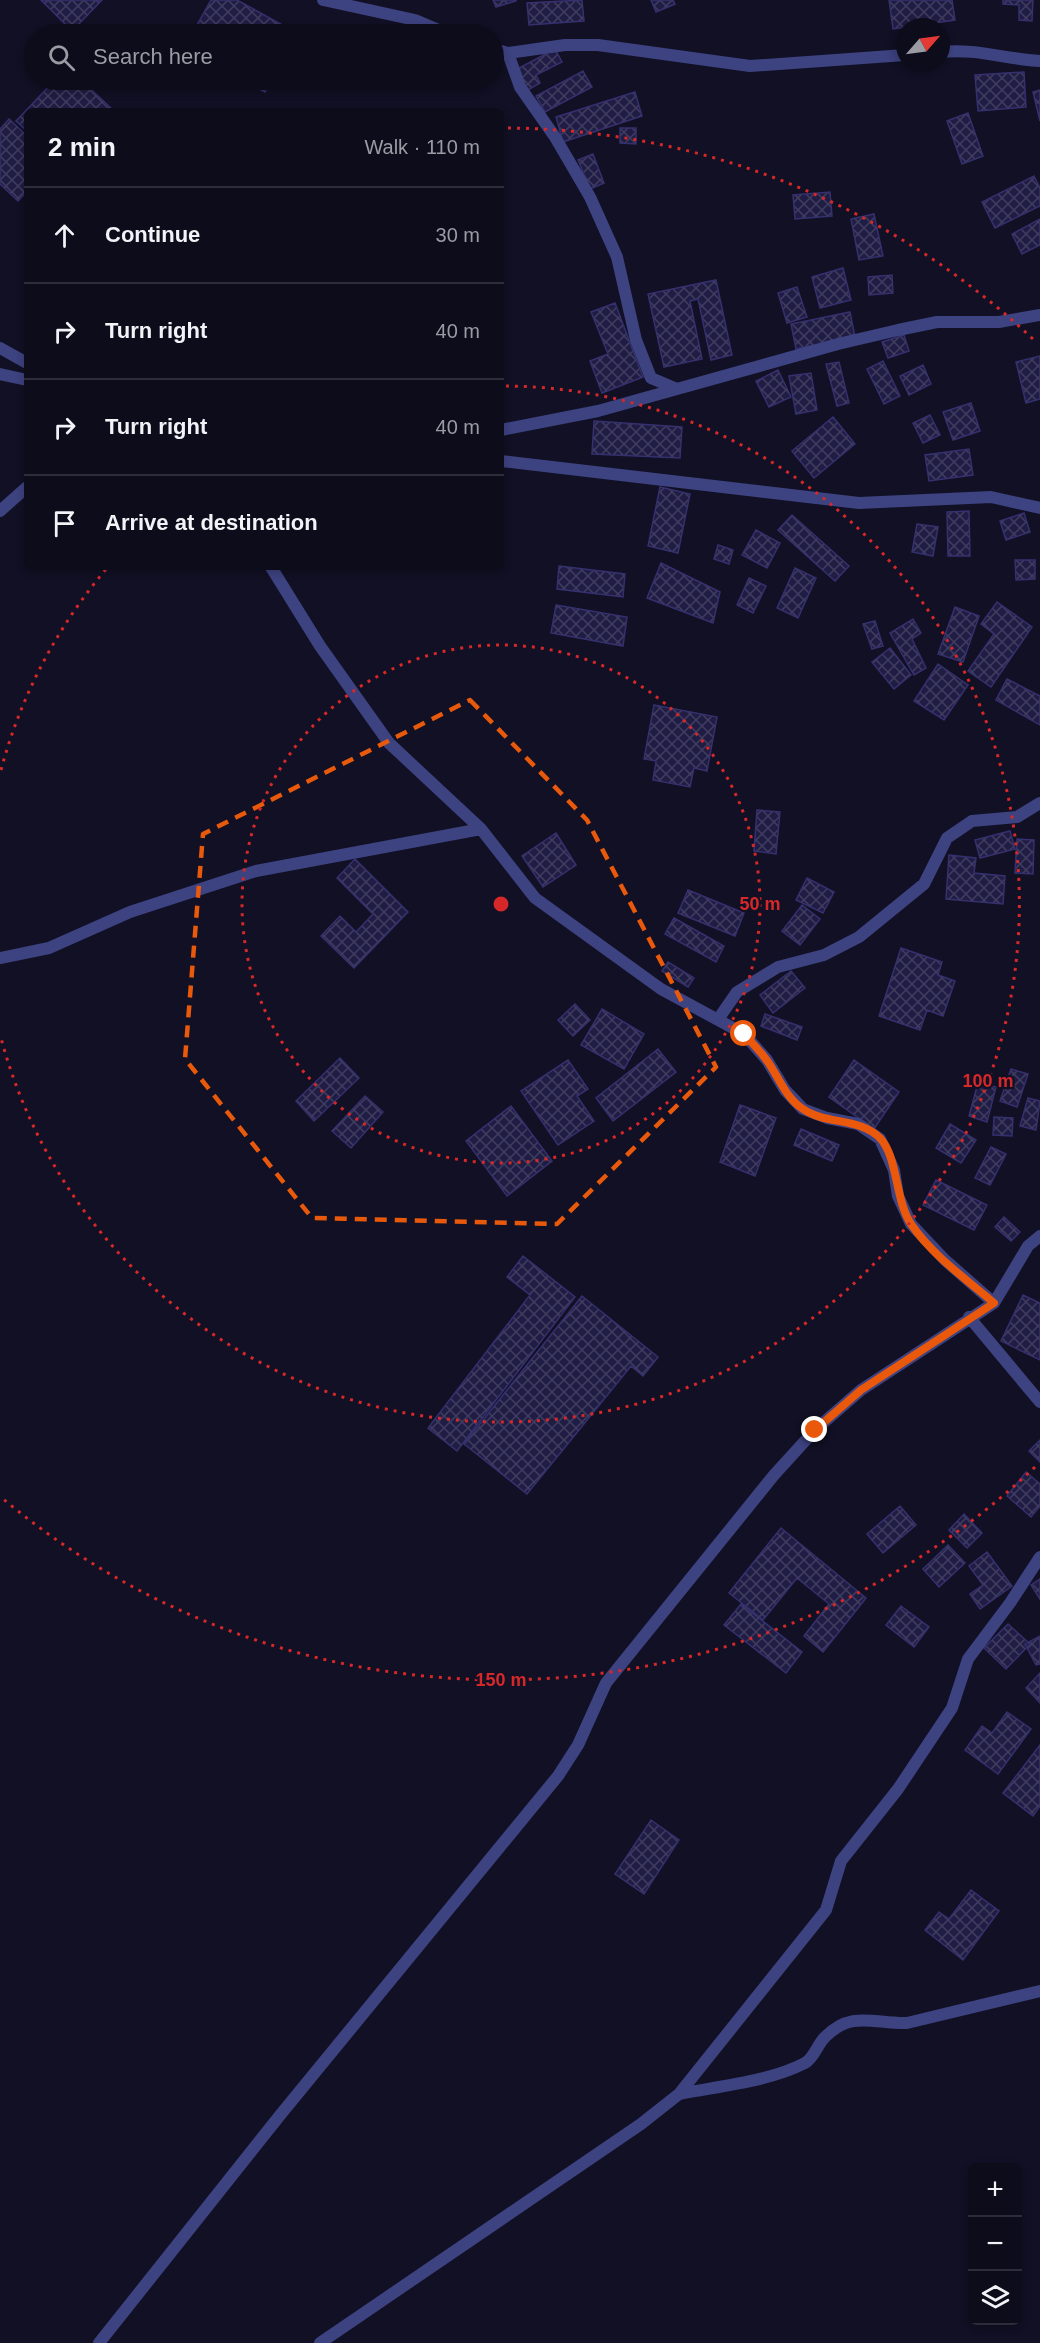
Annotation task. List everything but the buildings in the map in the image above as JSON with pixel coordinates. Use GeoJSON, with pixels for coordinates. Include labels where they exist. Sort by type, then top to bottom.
{"type":"FeatureCollection","features":[{"type":"Feature","properties":{"kind":"street"},"geometry":{"type":"LineString","coordinates":[[323,0],[424,24]]}},
{"type":"Feature","properties":{"kind":"street"},"geometry":{"type":"LineString","coordinates":[[504,52],[565,45],[598,45],[750,66],[896,56]]}},
{"type":"Feature","properties":{"kind":"street"},"geometry":{"type":"LineString","coordinates":[[950,51],[966,49],[1009,59],[1040,61]]}},
{"type":"Feature","properties":{"kind":"street"},"geometry":{"type":"LineString","coordinates":[[508,53],[520,87],[555,137],[584,187],[617,257],[636,340],[651,378],[677,389]]}},
{"type":"Feature","properties":{"kind":"street"},"geometry":{"type":"LineString","coordinates":[[504,429],[598,411],[898,330],[937,322],[973,323],[1040,315]]}},
{"type":"Feature","properties":{"kind":"street"},"geometry":{"type":"LineString","coordinates":[[0,348],[24,361]]}},
{"type":"Feature","properties":{"kind":"street"},"geometry":{"type":"LineString","coordinates":[[0,374],[24,379]]}},
{"type":"Feature","properties":{"kind":"street"},"geometry":{"type":"LineString","coordinates":[[504,461],[859,503],[990,497],[1040,508]]}},
{"type":"Feature","properties":{"kind":"street"},"geometry":{"type":"LineString","coordinates":[[0,511],[24,490]]}},
{"type":"Feature","properties":{"kind":"street"},"geometry":{"type":"LineString","coordinates":[[273,570],[320,646],[388,743],[481,829],[535,898],[661,988],[719,1018],[744,1034],[767,1060],[785,1090],[803,1110],[826,1118],[858,1124],[880,1139],[894,1170],[898,1196],[911,1224],[945,1260],[994,1303]]}},
{"type":"Feature","properties":{"kind":"street"},"geometry":{"type":"LineString","coordinates":[[719,1018],[737,992],[778,967],[824,955],[858,937],[924,884],[947,838],[972,821],[1017,817],[1040,803]]}},
{"type":"Feature","properties":{"kind":"street"},"geometry":{"type":"LineString","coordinates":[[0,958],[49,948],[130,912],[256,871],[481,829]]}},
{"type":"Feature","properties":{"kind":"street"},"geometry":{"type":"LineString","coordinates":[[99,2343],[288,2105],[558,1776],[578,1745],[606,1683],[774,1474],[815,1430],[861,1390],[969,1317],[994,1303],[1028,1246],[1040,1236]]}},
{"type":"Feature","properties":{"kind":"street"},"geometry":{"type":"LineString","coordinates":[[969,1317],[1040,1402]]}},
{"type":"Feature","properties":{"kind":"street"},"geometry":{"type":"LineString","coordinates":[[320,2343],[641,2124],[679,2094],[826,1910],[841,1861],[898,1789],[952,1708],[968,1659],[1010,1603],[1040,1557]]}},
{"type":"Feature","properties":{"kind":"street"},"geometry":{"type":"LineString","coordinates":[[679,2094],[774,2074],[807,2062],[825,2037],[844,2024],[865,2018],[886,2023],[907,2023],[1040,1991]]}},
{"type":"Feature","properties":{"kind":"highlighted area"},"geometry":{"type":"Polygon","coordinates":[[[470,700],[587,820],[716,1067],[557,1224],[312,1218],[185,1059],[203,834],[470,700]]]}},
{"type":"Feature","properties":{"kind":"route"},"geometry":{"type":"LineString","coordinates":[[744,1034],[767,1060],[785,1090],[803,1110],[826,1118],[858,1124],[880,1139],[894,1170],[898,1196],[911,1224],[945,1260],[994,1303],[969,1317],[861,1390],[815,1430]]}}]}
